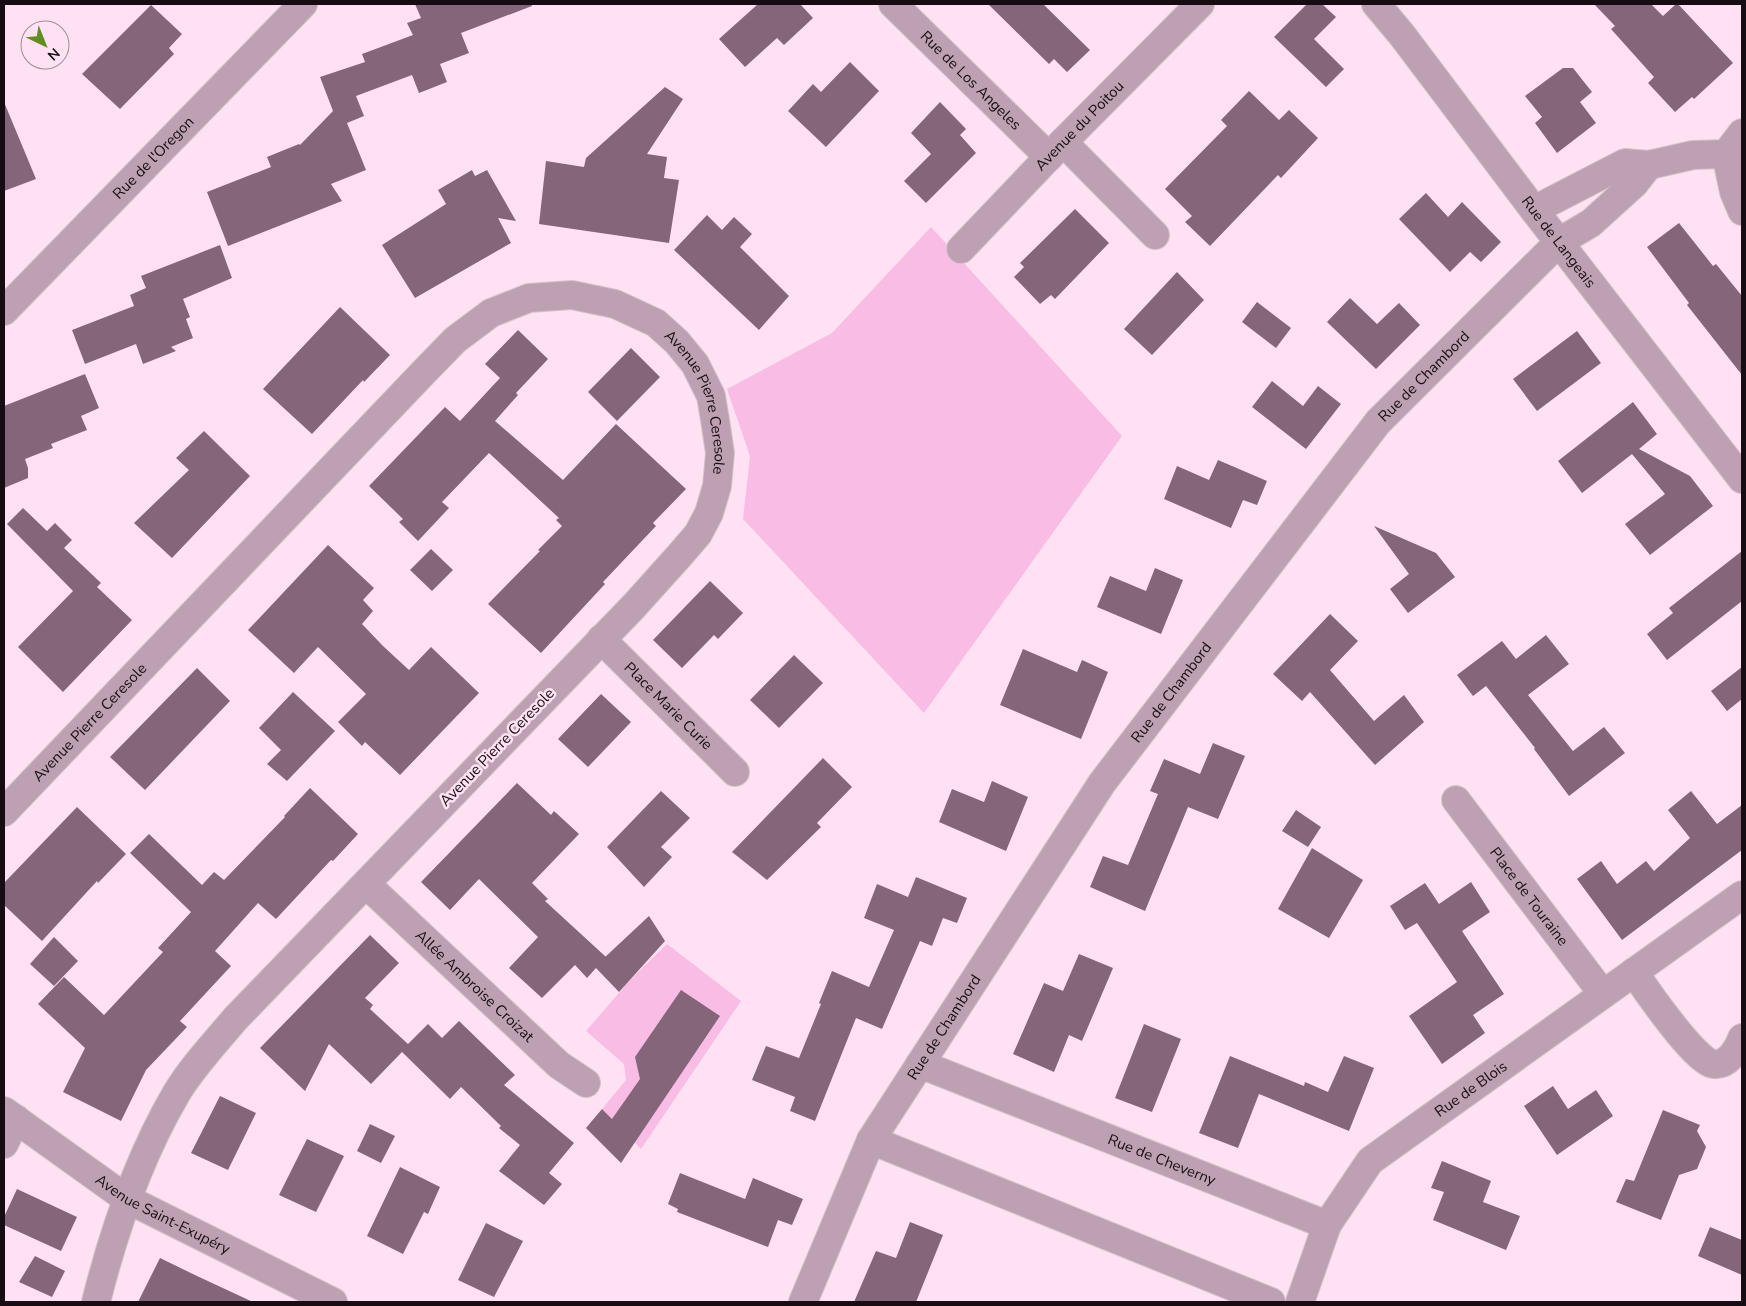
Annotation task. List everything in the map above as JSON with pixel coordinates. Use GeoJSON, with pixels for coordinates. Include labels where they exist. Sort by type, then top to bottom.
{"type":"FeatureCollection","features":[{"type":"Feature","properties":{"kind":"street","name":"Rue de l'Oregon"},"geometry":{"type":"LineString","coordinates":[[4,311],[303,4]]}},
{"type":"Feature","properties":{"kind":"street","name":"Rue de Los Angeles"},"geometry":{"type":"LineString","coordinates":[[893,4],[1056,150],[1155,235]]}},
{"type":"Feature","properties":{"kind":"street","name":"Avenue du Poitou"},"geometry":{"type":"LineString","coordinates":[[961,249],[1200,4]]}},
{"type":"Feature","properties":{"kind":"street","name":"Rue de Langeais"},"geometry":{"type":"LineString","coordinates":[[1376,4],[1742,479]]}},
{"type":"Feature","properties":{"kind":"street"},"geometry":{"type":"LineString","coordinates":[[1534,210],[1625,163],[1649,165],[1734,144],[1734,192],[1742,211]]}},
{"type":"Feature","properties":{"kind":"street","name":"Rue de Chambord"},"geometry":{"type":"LineString","coordinates":[[803,1302],[871,1140],[1102,783],[1378,422],[1559,242],[1591,223],[1634,184],[1649,165]]}},
{"type":"Feature","properties":{"kind":"street","name":"Avenue Pierre Ceresole"},"geometry":{"type":"LineString","coordinates":[[4,812],[455,340],[491,313],[529,298],[572,294],[615,304],[656,323],[677,342],[695,364],[711,396],[720,453],[717,486],[709,513],[698,534],[601,639],[234,1019],[206,1053],[177,1092],[145,1153],[127,1199],[107,1260],[96,1302]]}},
{"type":"Feature","properties":{"kind":"street","name":"Place Marie Curie"},"geometry":{"type":"LineString","coordinates":[[601,639],[735,772]]}},
{"type":"Feature","properties":{"kind":"street","name":"Place de Touraine"},"geometry":{"type":"LineString","coordinates":[[1456,800],[1603,994]]}},
{"type":"Feature","properties":{"kind":"street","name":"Allée Ambroise Croizat"},"geometry":{"type":"LineString","coordinates":[[366,884],[559,1066],[586,1083]]}},
{"type":"Feature","properties":{"kind":"street","name":"Rue de Blois"},"geometry":{"type":"LineString","coordinates":[[1327,1225],[1370,1160],[1742,895]]}},
{"type":"Feature","properties":{"kind":"street"},"geometry":{"type":"LineString","coordinates":[[1634,972],[1685,1040],[1702,1059],[1712,1064],[1721,1064],[1731,1057],[1742,1038]]}},
{"type":"Feature","properties":{"kind":"street","name":"Rue de Cheverny"},"geometry":{"type":"LineString","coordinates":[[920,1064],[1327,1225]]}},
{"type":"Feature","properties":{"kind":"street"},"geometry":{"type":"LineString","coordinates":[[4,1144],[10,1115]]}},
{"type":"Feature","properties":{"kind":"street","name":"Avenue Saint-Exupéry"},"geometry":{"type":"LineString","coordinates":[[10,1115],[127,1199],[332,1302]]}},
{"type":"Feature","properties":{"kind":"street"},"geometry":{"type":"LineString","coordinates":[[871,1140],[1271,1302]]}},
{"type":"Feature","properties":{"kind":"street"},"geometry":{"type":"LineString","coordinates":[[1300,1302],[1327,1225]]}},
{"type":"Feature","properties":{"kind":"shaded area"},"geometry":{"type":"Polygon","coordinates":[[[931,227],[1122,436],[924,713],[743,519],[750,456],[727,389],[832,333],[931,227]]]}},
{"type":"Feature","properties":{"kind":"shaded area"},"geometry":{"type":"Polygon","coordinates":[[[667,944],[741,1001],[641,1149],[602,1109],[626,1080],[624,1064],[586,1031],[631,979],[667,944]]]}},
{"type":"Feature","properties":{"kind":"building"},"geometry":{"type":"Polygon","coordinates":[[[415,4],[531,4],[532,6],[461,33],[469,53],[440,64],[447,82],[419,93],[412,75],[356,96],[364,116],[347,123],[366,170],[331,184],[342,201],[228,246],[207,192],[271,167],[267,157],[300,145],[333,111],[320,77],[365,62],[362,54],[413,35],[407,23],[421,18],[415,4]]]}},
{"type":"Feature","properties":{"kind":"building"},"geometry":{"type":"Polygon","coordinates":[[[758,4],[800,4],[813,18],[784,45],[777,38],[745,67],[719,39],[758,4]]]}},
{"type":"Feature","properties":{"kind":"building"},"geometry":{"type":"Polygon","coordinates":[[[988,4],[1043,4],[1090,50],[1067,72],[1054,59],[1049,64],[988,4]]]}},
{"type":"Feature","properties":{"kind":"building"},"geometry":{"type":"Polygon","coordinates":[[[1307,4],[1322,4],[1336,17],[1314,39],[1344,69],[1326,87],[1274,37],[1307,4]]]}},
{"type":"Feature","properties":{"kind":"building"},"geometry":{"type":"Polygon","coordinates":[[[1594,4],[1651,4],[1663,16],[1678,4],[1733,63],[1694,99],[1692,97],[1675,112],[1648,83],[1654,77],[1611,29],[1615,26],[1594,4]]]}},
{"type":"Feature","properties":{"kind":"building"},"geometry":{"type":"Polygon","coordinates":[[[151,5],[182,34],[169,48],[174,54],[120,109],[82,74],[151,5]]]}},
{"type":"Feature","properties":{"kind":"building"},"geometry":{"type":"Polygon","coordinates":[[[850,62],[879,91],[826,147],[788,111],[813,84],[821,92],[850,62]]]}},
{"type":"Feature","properties":{"kind":"building"},"geometry":{"type":"Polygon","coordinates":[[[1563,68],[1573,68],[1592,92],[1580,102],[1596,123],[1557,153],[1535,123],[1542,117],[1525,96],[1563,68]]]}},
{"type":"Feature","properties":{"kind":"building"},"geometry":{"type":"Polygon","coordinates":[[[665,87],[683,99],[647,154],[667,157],[664,178],[679,180],[669,243],[539,224],[546,161],[584,167],[586,158],[665,87]]]}},
{"type":"Feature","properties":{"kind":"building"},"geometry":{"type":"Polygon","coordinates":[[[1249,91],[1279,120],[1289,110],[1318,138],[1281,178],[1278,175],[1210,246],[1185,222],[1192,216],[1165,189],[1227,126],[1221,120],[1249,91]]]}},
{"type":"Feature","properties":{"kind":"building"},"geometry":{"type":"Polygon","coordinates":[[[4,102],[36,179],[4,191],[4,102]]]}},
{"type":"Feature","properties":{"kind":"building"},"geometry":{"type":"Polygon","coordinates":[[[940,102],[966,129],[960,135],[976,153],[926,203],[904,181],[931,154],[911,133],[940,102]]]}},
{"type":"Feature","properties":{"kind":"building"},"geometry":{"type":"Polygon","coordinates":[[[472,170],[475,176],[487,170],[516,221],[498,218],[511,243],[415,298],[382,245],[446,204],[438,190],[472,170]]]}},
{"type":"Feature","properties":{"kind":"building"},"geometry":{"type":"Polygon","coordinates":[[[1426,193],[1448,217],[1462,202],[1501,242],[1481,262],[1470,252],[1450,272],[1399,219],[1426,193]]]}},
{"type":"Feature","properties":{"kind":"building"},"geometry":{"type":"Polygon","coordinates":[[[1075,209],[1109,243],[1055,299],[1051,295],[1040,304],[1014,277],[1024,267],[1020,263],[1075,209]]]}},
{"type":"Feature","properties":{"kind":"building"},"geometry":{"type":"Polygon","coordinates":[[[707,215],[722,230],[734,217],[752,234],[740,247],[789,296],[759,330],[674,250],[707,215]]]}},
{"type":"Feature","properties":{"kind":"building"},"geometry":{"type":"Polygon","coordinates":[[[1679,223],[1713,266],[1716,264],[1742,296],[1742,375],[1687,305],[1689,303],[1647,247],[1679,223]]]}},
{"type":"Feature","properties":{"kind":"building"},"geometry":{"type":"Polygon","coordinates":[[[220,245],[232,278],[183,299],[190,317],[186,319],[193,338],[171,347],[176,351],[143,364],[136,344],[85,364],[72,330],[134,306],[130,295],[146,288],[141,276],[220,245]]]}},
{"type":"Feature","properties":{"kind":"building"},"geometry":{"type":"Polygon","coordinates":[[[1177,272],[1204,300],[1152,355],[1124,329],[1177,272]]]}},
{"type":"Feature","properties":{"kind":"building"},"geometry":{"type":"Polygon","coordinates":[[[1350,298],[1377,324],[1399,303],[1420,325],[1376,369],[1327,322],[1350,298]]]}},
{"type":"Feature","properties":{"kind":"building"},"geometry":{"type":"Polygon","coordinates":[[[1257,302],[1291,328],[1276,348],[1242,322],[1257,302]]]}},
{"type":"Feature","properties":{"kind":"building"},"geometry":{"type":"Polygon","coordinates":[[[340,307],[390,355],[364,382],[363,380],[312,434],[263,389],[340,307]]]}},
{"type":"Feature","properties":{"kind":"building"},"geometry":{"type":"Polygon","coordinates":[[[518,330],[548,359],[516,393],[518,395],[495,421],[563,480],[616,424],[686,489],[653,523],[656,526],[603,582],[605,584],[541,653],[488,604],[562,526],[556,520],[559,518],[489,453],[442,502],[449,508],[418,541],[399,522],[403,519],[369,486],[445,407],[460,421],[500,378],[485,364],[518,330]]]}},
{"type":"Feature","properties":{"kind":"building"},"geometry":{"type":"Polygon","coordinates":[[[1577,331],[1601,363],[1537,411],[1513,379],[1577,331]]]}},
{"type":"Feature","properties":{"kind":"building"},"geometry":{"type":"Polygon","coordinates":[[[631,348],[660,377],[617,421],[588,392],[631,348]]]}},
{"type":"Feature","properties":{"kind":"building"},"geometry":{"type":"Polygon","coordinates":[[[85,374],[99,408],[81,416],[87,430],[51,444],[53,448],[25,459],[28,468],[28,478],[4,488],[4,406],[85,374]]]}},
{"type":"Feature","properties":{"kind":"building"},"geometry":{"type":"Polygon","coordinates":[[[1272,381],[1303,406],[1318,386],[1341,404],[1306,449],[1252,407],[1272,381]]]}},
{"type":"Feature","properties":{"kind":"building"},"geometry":{"type":"Polygon","coordinates":[[[1633,402],[1657,434],[1639,449],[1690,476],[1713,506],[1650,555],[1625,524],[1665,494],[1632,454],[1582,493],[1558,461],[1633,402]]]}},
{"type":"Feature","properties":{"kind":"building"},"geometry":{"type":"Polygon","coordinates":[[[204,431],[250,476],[172,558],[134,523],[189,470],[176,458],[204,431]]]}},
{"type":"Feature","properties":{"kind":"building"},"geometry":{"type":"Polygon","coordinates":[[[1218,460],[1267,481],[1257,505],[1243,500],[1231,528],[1164,499],[1177,466],[1209,480],[1218,460]]]}},
{"type":"Feature","properties":{"kind":"building"},"geometry":{"type":"Polygon","coordinates":[[[23,508],[47,531],[55,523],[72,540],[64,548],[101,583],[97,587],[132,620],[63,692],[18,647],[73,591],[7,524],[23,508]]]}},
{"type":"Feature","properties":{"kind":"building"},"geometry":{"type":"Polygon","coordinates":[[[1374,526],[1436,553],[1455,577],[1408,613],[1390,589],[1409,574],[1374,526]]]}},
{"type":"Feature","properties":{"kind":"building"},"geometry":{"type":"Polygon","coordinates":[[[328,545],[374,588],[363,600],[373,611],[362,624],[383,646],[409,670],[431,647],[479,693],[400,775],[365,742],[362,746],[338,722],[366,694],[318,647],[294,673],[248,630],[328,545]]]}},
{"type":"Feature","properties":{"kind":"building"},"geometry":{"type":"Polygon","coordinates":[[[431,549],[453,570],[432,591],[410,570],[431,549]]]}},
{"type":"Feature","properties":{"kind":"building"},"geometry":{"type":"Polygon","coordinates":[[[1742,551],[1742,601],[1667,660],[1647,634],[1673,613],[1669,608],[1742,551]]]}},
{"type":"Feature","properties":{"kind":"building"},"geometry":{"type":"Polygon","coordinates":[[[1155,568],[1183,580],[1161,634],[1097,607],[1110,576],[1146,591],[1155,568]]]}},
{"type":"Feature","properties":{"kind":"building"},"geometry":{"type":"Polygon","coordinates":[[[710,581],[743,613],[718,639],[714,635],[682,668],[653,640],[710,581]]]}},
{"type":"Feature","properties":{"kind":"building"},"geometry":{"type":"Polygon","coordinates":[[[1330,614],[1358,641],[1330,670],[1374,721],[1404,695],[1424,722],[1375,765],[1310,692],[1302,701],[1273,674],[1330,614]]]}},
{"type":"Feature","properties":{"kind":"building"},"geometry":{"type":"Polygon","coordinates":[[[1546,635],[1569,664],[1528,695],[1573,751],[1604,727],[1625,753],[1569,796],[1535,748],[1486,686],[1473,696],[1457,675],[1502,641],[1516,659],[1546,635]]]}},
{"type":"Feature","properties":{"kind":"building"},"geometry":{"type":"Polygon","coordinates":[[[1023,649],[1077,672],[1082,660],[1108,672],[1081,739],[1000,705],[1023,649]]]}},
{"type":"Feature","properties":{"kind":"building"},"geometry":{"type":"Polygon","coordinates":[[[794,655],[823,683],[779,728],[750,700],[794,655]]]}},
{"type":"Feature","properties":{"kind":"building"},"geometry":{"type":"Polygon","coordinates":[[[1742,667],[1742,699],[1727,711],[1711,691],[1742,667]]]}},
{"type":"Feature","properties":{"kind":"building"},"geometry":{"type":"Polygon","coordinates":[[[197,668],[230,701],[145,790],[110,757],[197,668]]]}},
{"type":"Feature","properties":{"kind":"building"},"geometry":{"type":"Polygon","coordinates":[[[293,692],[335,731],[287,781],[267,764],[281,750],[259,728],[293,692]]]}},
{"type":"Feature","properties":{"kind":"building"},"geometry":{"type":"Polygon","coordinates":[[[601,694],[631,722],[588,767],[558,739],[601,694]]]}},
{"type":"Feature","properties":{"kind":"building"},"geometry":{"type":"Polygon","coordinates":[[[1213,743],[1245,756],[1218,819],[1188,807],[1145,911],[1090,887],[1103,856],[1128,865],[1158,794],[1150,791],[1164,759],[1200,774],[1213,743]]]}},
{"type":"Feature","properties":{"kind":"building"},"geometry":{"type":"Polygon","coordinates":[[[823,758],[852,787],[817,823],[821,827],[767,880],[732,852],[823,758]]]}},
{"type":"Feature","properties":{"kind":"building"},"geometry":{"type":"Polygon","coordinates":[[[992,781],[1028,797],[1006,851],[939,822],[952,789],[984,802],[992,781]]]}},
{"type":"Feature","properties":{"kind":"building"},"geometry":{"type":"Polygon","coordinates":[[[517,783],[551,815],[554,811],[579,834],[532,883],[548,899],[545,901],[606,957],[649,916],[665,941],[619,992],[596,968],[587,978],[575,965],[542,998],[509,968],[538,937],[479,879],[450,910],[421,882],[517,783]]]}},
{"type":"Feature","properties":{"kind":"building"},"geometry":{"type":"Polygon","coordinates":[[[310,788],[358,834],[276,919],[258,903],[215,951],[231,966],[180,1021],[187,1027],[146,1070],[121,1121],[63,1092],[85,1048],[38,1004],[64,977],[104,1015],[163,952],[158,948],[191,912],[130,853],[149,834],[202,885],[214,872],[224,880],[285,817],[310,788]]]}},
{"type":"Feature","properties":{"kind":"building"},"geometry":{"type":"Polygon","coordinates":[[[661,791],[690,818],[661,847],[672,857],[644,887],[607,847],[661,791]]]}},
{"type":"Feature","properties":{"kind":"building"},"geometry":{"type":"Polygon","coordinates":[[[1691,791],[1717,824],[1742,805],[1742,850],[1622,940],[1577,879],[1601,861],[1617,884],[1646,861],[1654,871],[1690,838],[1668,810],[1691,791]]]}},
{"type":"Feature","properties":{"kind":"building"},"geometry":{"type":"Polygon","coordinates":[[[77,807],[126,854],[98,883],[97,881],[42,941],[4,905],[4,883],[77,807]]]}},
{"type":"Feature","properties":{"kind":"building"},"geometry":{"type":"Polygon","coordinates":[[[1296,810],[1321,827],[1308,847],[1282,831],[1296,810]]]}},
{"type":"Feature","properties":{"kind":"building"},"geometry":{"type":"Polygon","coordinates":[[[1312,848],[1363,880],[1329,938],[1278,909],[1312,848]]]}},
{"type":"Feature","properties":{"kind":"building"},"geometry":{"type":"Polygon","coordinates":[[[916,877],[967,898],[957,923],[943,918],[932,946],[920,941],[882,1029],[856,1018],[815,1121],[790,1111],[795,1097],[752,1080],[766,1046],[799,1058],[832,971],[869,987],[894,930],[864,918],[877,884],[908,897],[916,877]]]}},
{"type":"Feature","properties":{"kind":"building"},"geometry":{"type":"Polygon","coordinates":[[[1471,882],[1490,912],[1462,931],[1504,994],[1473,1015],[1485,1033],[1442,1064],[1409,1016],[1457,982],[1417,923],[1405,930],[1390,906],[1425,883],[1439,904],[1471,882]]]}},
{"type":"Feature","properties":{"kind":"building"},"geometry":{"type":"Polygon","coordinates":[[[370,935],[399,963],[365,998],[373,1005],[370,1009],[408,1044],[428,1024],[442,1038],[459,1021],[515,1075],[504,1085],[574,1143],[549,1173],[562,1184],[544,1205],[499,1171],[520,1145],[499,1128],[501,1126],[461,1087],[450,1099],[402,1052],[371,1084],[329,1044],[305,1091],[260,1048],[370,935]]]}},
{"type":"Feature","properties":{"kind":"building"},"geometry":{"type":"Polygon","coordinates":[[[54,937],[78,961],[54,986],[30,964],[54,937]]]}},
{"type":"Feature","properties":{"kind":"building"},"geometry":{"type":"Polygon","coordinates":[[[1079,954],[1113,968],[1082,1041],[1069,1035],[1054,1072],[1013,1054],[1044,983],[1063,991],[1079,954]]]}},
{"type":"Feature","properties":{"kind":"building"},"geometry":{"type":"Polygon","coordinates":[[[681,990],[720,1016],[621,1163],[586,1128],[602,1109],[612,1119],[640,1079],[635,1057],[681,990]]]}},
{"type":"Feature","properties":{"kind":"building"},"geometry":{"type":"Polygon","coordinates":[[[1144,1024],[1181,1039],[1152,1112],[1115,1098],[1144,1024]]]}},
{"type":"Feature","properties":{"kind":"building"},"geometry":{"type":"Polygon","coordinates":[[[1230,1056],[1304,1086],[1305,1082],[1328,1092],[1344,1056],[1374,1068],[1349,1131],[1259,1094],[1238,1148],[1199,1133],[1230,1056]]]}},
{"type":"Feature","properties":{"kind":"building"},"geometry":{"type":"Polygon","coordinates":[[[1553,1086],[1568,1109],[1596,1090],[1613,1116],[1557,1155],[1524,1106],[1553,1086]]]}},
{"type":"Feature","properties":{"kind":"building"},"geometry":{"type":"Polygon","coordinates":[[[220,1096],[256,1113],[228,1170],[191,1153],[220,1096]]]}},
{"type":"Feature","properties":{"kind":"building"},"geometry":{"type":"Polygon","coordinates":[[[1663,1110],[1700,1125],[1697,1131],[1706,1147],[1697,1169],[1679,1175],[1661,1220],[1616,1202],[1626,1179],[1634,1181],[1663,1110]]]}},
{"type":"Feature","properties":{"kind":"building"},"geometry":{"type":"Polygon","coordinates":[[[370,1124],[395,1136],[381,1163],[357,1151],[370,1124]]]}},
{"type":"Feature","properties":{"kind":"building"},"geometry":{"type":"Polygon","coordinates":[[[307,1139],[344,1156],[316,1212],[279,1195],[307,1139]]]}},
{"type":"Feature","properties":{"kind":"building"},"geometry":{"type":"Polygon","coordinates":[[[1442,1161],[1491,1181],[1483,1202],[1520,1216],[1506,1250],[1433,1220],[1444,1192],[1431,1188],[1442,1161]]]}},
{"type":"Feature","properties":{"kind":"building"},"geometry":{"type":"Polygon","coordinates":[[[400,1167],[440,1187],[428,1214],[424,1212],[403,1254],[367,1236],[400,1167]]]}},
{"type":"Feature","properties":{"kind":"building"},"geometry":{"type":"Polygon","coordinates":[[[680,1173],[745,1199],[753,1178],[803,1199],[792,1225],[778,1220],[768,1247],[677,1212],[678,1209],[668,1204],[680,1173]]]}},
{"type":"Feature","properties":{"kind":"building"},"geometry":{"type":"Polygon","coordinates":[[[17,1189],[77,1217],[61,1251],[4,1225],[4,1217],[17,1189]]]}},
{"type":"Feature","properties":{"kind":"building"},"geometry":{"type":"Polygon","coordinates":[[[910,1222],[943,1235],[916,1302],[854,1302],[876,1251],[896,1258],[910,1222]]]}},
{"type":"Feature","properties":{"kind":"building"},"geometry":{"type":"Polygon","coordinates":[[[486,1223],[523,1241],[494,1297],[458,1280],[486,1223]]]}},
{"type":"Feature","properties":{"kind":"building"},"geometry":{"type":"Polygon","coordinates":[[[1710,1227],[1742,1240],[1742,1275],[1698,1256],[1710,1227]]]}},
{"type":"Feature","properties":{"kind":"building"},"geometry":{"type":"Polygon","coordinates":[[[35,1256],[65,1271],[52,1297],[19,1282],[35,1256]]]}},
{"type":"Feature","properties":{"kind":"building"},"geometry":{"type":"Polygon","coordinates":[[[160,1258],[197,1276],[253,1302],[138,1302],[160,1258]]]}}]}
